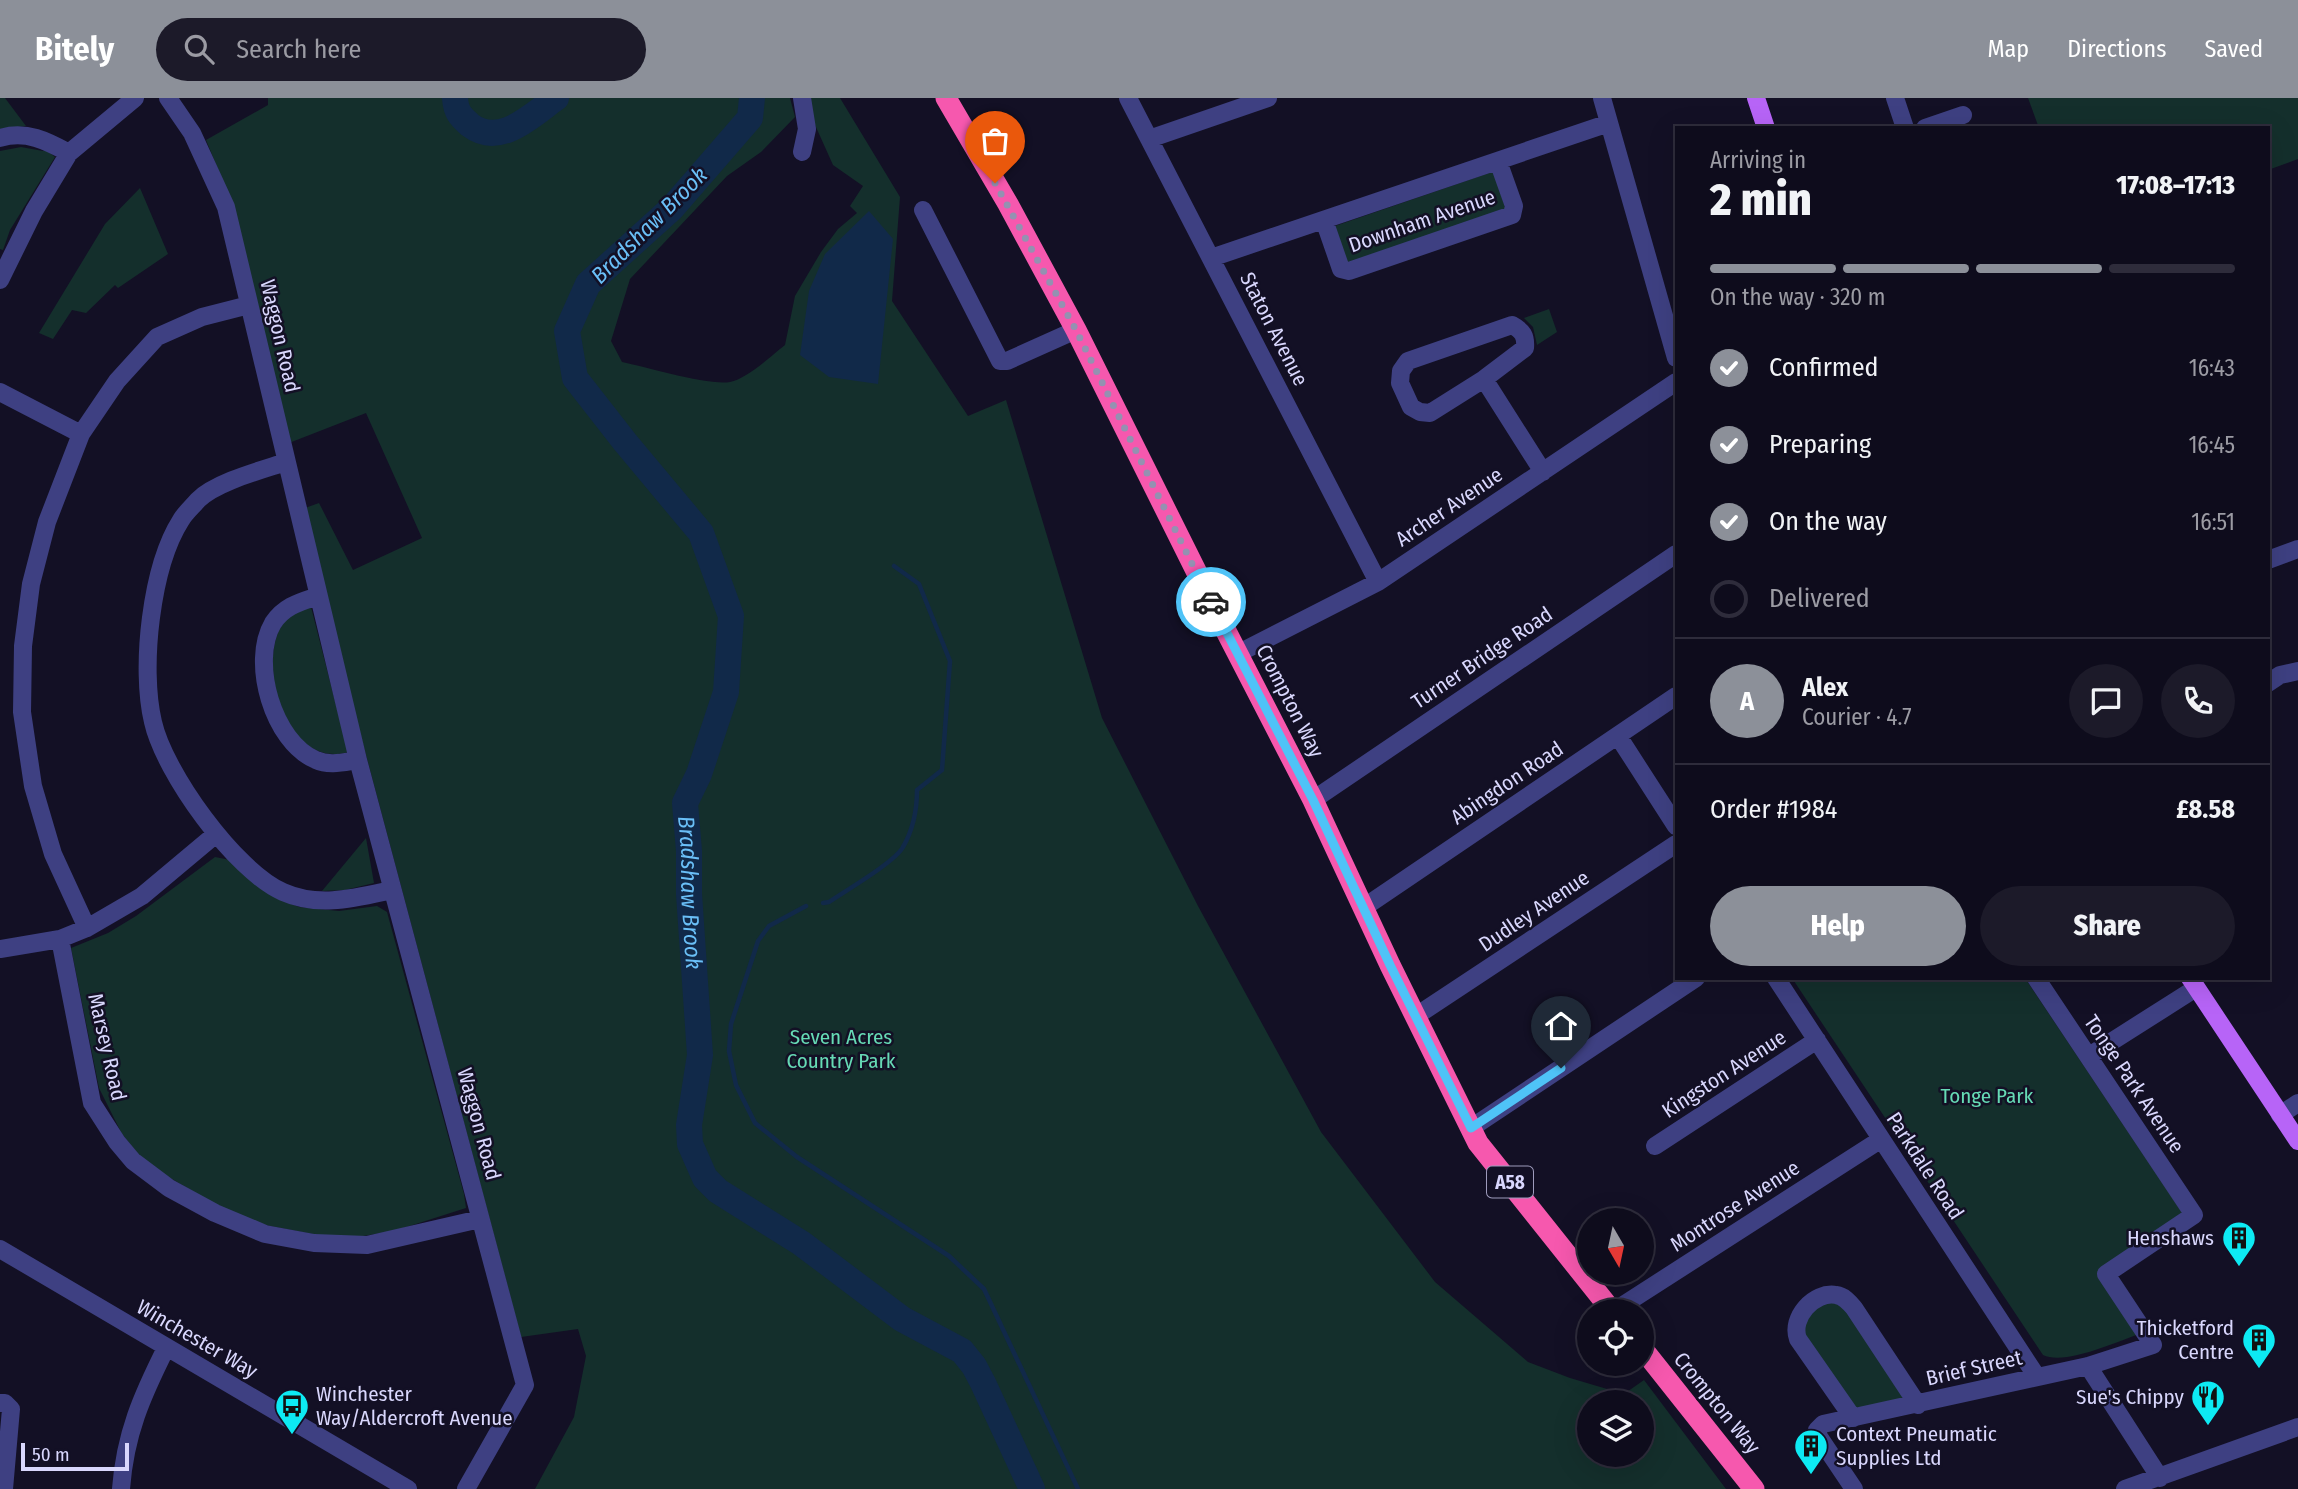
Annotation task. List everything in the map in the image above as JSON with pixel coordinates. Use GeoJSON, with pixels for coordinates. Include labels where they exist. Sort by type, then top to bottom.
{"type":"FeatureCollection","features":[{"type":"Feature","properties":{"kind":"highway","name":"Crompton Way"},"geometry":{"type":"LineString","coordinates":[[946,98],[1008,204],[1076,330],[1313,800],[1478,1143],[1603,1299]]}},
{"type":"Feature","properties":{"kind":"highway","name":"Crompton Way"},"geometry":{"type":"LineString","coordinates":[[1654,1363],[1754,1489]]}},
{"type":"Feature","properties":{"kind":"main road"},"geometry":{"type":"LineString","coordinates":[[1756,98],[1765,126]]}},
{"type":"Feature","properties":{"kind":"main road"},"geometry":{"type":"LineString","coordinates":[[2193,983],[2298,1141]]}},
{"type":"Feature","properties":{"kind":"street"},"geometry":{"type":"LineString","coordinates":[[0,280],[4,259],[69,153],[135,98]]}},
{"type":"Feature","properties":{"kind":"street","name":"Waggon Road"},"geometry":{"type":"LineString","coordinates":[[168,98],[192,133],[226,207],[358,760],[524,1385],[466,1489]]}},
{"type":"Feature","properties":{"kind":"street"},"geometry":{"type":"LineString","coordinates":[[802,98],[807,129],[802,152]]}},
{"type":"Feature","properties":{"kind":"street","name":"Staton Avenue"},"geometry":{"type":"LineString","coordinates":[[1128,98],[1378,582]]}},
{"type":"Feature","properties":{"kind":"street"},"geometry":{"type":"LineString","coordinates":[[1150,139],[1268,98]]}},
{"type":"Feature","properties":{"kind":"street"},"geometry":{"type":"LineString","coordinates":[[1602,98],[1675,354]]}},
{"type":"Feature","properties":{"kind":"street"},"geometry":{"type":"LineString","coordinates":[[1895,98],[1904,126]]}},
{"type":"Feature","properties":{"kind":"street"},"geometry":{"type":"LineString","coordinates":[[1931,126],[1963,115]]}},
{"type":"Feature","properties":{"kind":"street","name":"Downham Avenue"},"geometry":{"type":"LineString","coordinates":[[1211,258],[1609,123]]}},
{"type":"Feature","properties":{"kind":"street"},"geometry":{"type":"LineString","coordinates":[[0,138],[22,135],[42,138],[69,153]]}},
{"type":"Feature","properties":{"kind":"street","name":"Downham Avenue"},"geometry":{"type":"LineString","coordinates":[[1324,220],[1340,269],[1349,271],[1412,250],[1511,215],[1514,206],[1498,160]]}},
{"type":"Feature","properties":{"kind":"street"},"geometry":{"type":"LineString","coordinates":[[923,209],[1000,361],[1007,361],[1076,330]]}},
{"type":"Feature","properties":{"kind":"street"},"geometry":{"type":"LineString","coordinates":[[87,928],[52,854],[33,786],[22,712],[23,646],[31,584],[47,522],[81,434],[117,381],[158,337],[202,317],[249,305]]}},
{"type":"Feature","properties":{"kind":"street"},"geometry":{"type":"LineString","coordinates":[[1512,325],[1522,330],[1526,339],[1525,348],[1484,379],[1430,413],[1411,407],[1400,383],[1401,371],[1408,361],[1512,325]]}},
{"type":"Feature","properties":{"kind":"street"},"geometry":{"type":"LineString","coordinates":[[1484,379],[1543,472]]}},
{"type":"Feature","properties":{"kind":"street","name":"Archer Avenue"},"geometry":{"type":"LineString","coordinates":[[1237,653],[1378,582],[1675,383]]}},
{"type":"Feature","properties":{"kind":"street"},"geometry":{"type":"LineString","coordinates":[[0,391],[81,434]]}},
{"type":"Feature","properties":{"kind":"street"},"geometry":{"type":"LineString","coordinates":[[286,461],[239,477],[201,497],[181,519],[167,551],[151,618],[147,685],[153,723],[167,761],[216,834],[257,874],[281,891],[311,900],[343,901],[392,890]]}},
{"type":"Feature","properties":{"kind":"street"},"geometry":{"type":"LineString","coordinates":[[2270,559],[2298,549]]}},
{"type":"Feature","properties":{"kind":"street","name":"Turner Bridge Road"},"geometry":{"type":"LineString","coordinates":[[1313,800],[1675,555]]}},
{"type":"Feature","properties":{"kind":"street"},"geometry":{"type":"LineString","coordinates":[[318,596],[290,605],[274,622],[267,637],[265,655],[265,678],[269,698],[276,719],[302,752],[317,761],[334,763],[358,760]]}},
{"type":"Feature","properties":{"kind":"street"},"geometry":{"type":"LineString","coordinates":[[2270,688],[2280,675],[2298,671]]}},
{"type":"Feature","properties":{"kind":"street","name":"Abingdon Road"},"geometry":{"type":"LineString","coordinates":[[1363,908],[1675,697]]}},
{"type":"Feature","properties":{"kind":"street"},"geometry":{"type":"LineString","coordinates":[[1618,736],[1675,824]]}},
{"type":"Feature","properties":{"kind":"street"},"geometry":{"type":"LineString","coordinates":[[0,949],[61,939],[87,928],[142,896],[216,834]]}},
{"type":"Feature","properties":{"kind":"street","name":"Dudley Avenue"},"geometry":{"type":"LineString","coordinates":[[1416,1016],[1675,845]]}},
{"type":"Feature","properties":{"kind":"street","name":"Marsey Road"},"geometry":{"type":"LineString","coordinates":[[61,939],[92,1103],[133,1161],[169,1188],[215,1213],[265,1234],[314,1243],[367,1245],[480,1219]]}},
{"type":"Feature","properties":{"kind":"street"},"geometry":{"type":"LineString","coordinates":[[1471,1128],[1693,980]]}},
{"type":"Feature","properties":{"kind":"street","name":"Parkdale Road"},"geometry":{"type":"LineString","coordinates":[[1777,980],[2037,1377]]}},
{"type":"Feature","properties":{"kind":"street","name":"Tonge Park Avenue"},"geometry":{"type":"LineString","coordinates":[[2037,980],[2194,1215],[2106,1274],[2151,1339],[2152,1346]]}},
{"type":"Feature","properties":{"kind":"street"},"geometry":{"type":"LineString","coordinates":[[2089,1056],[2193,983]]}},
{"type":"Feature","properties":{"kind":"street","name":"Kingston Avenue"},"geometry":{"type":"LineString","coordinates":[[1656,1146],[1817,1040]]}},
{"type":"Feature","properties":{"kind":"street"},"geometry":{"type":"LineString","coordinates":[[2280,1115],[2298,1103]]}},
{"type":"Feature","properties":{"kind":"street","name":"Montrose Avenue"},"geometry":{"type":"LineString","coordinates":[[1632,1299],[1880,1140]]}},
{"type":"Feature","properties":{"kind":"street","name":"Winchester Way"},"geometry":{"type":"LineString","coordinates":[[0,1249],[408,1489]]}},
{"type":"Feature","properties":{"kind":"street"},"geometry":{"type":"LineString","coordinates":[[1853,1418],[1795,1331],[1801,1313],[1826,1296],[1836,1295],[1847,1300],[1854,1308],[1918,1405]]}},
{"type":"Feature","properties":{"kind":"street","name":"Brief Street"},"geometry":{"type":"LineString","coordinates":[[1854,1489],[1817,1434],[1818,1427],[1823,1424],[2088,1366],[2152,1346]]}},
{"type":"Feature","properties":{"kind":"street"},"geometry":{"type":"LineString","coordinates":[[121,1489],[129,1434],[139,1403],[166,1348]]}},
{"type":"Feature","properties":{"kind":"street"},"geometry":{"type":"LineString","coordinates":[[2088,1366],[2160,1478]]}},
{"type":"Feature","properties":{"kind":"street"},"geometry":{"type":"LineString","coordinates":[[0,1403],[5,1403],[11,1409],[4,1489]]}},
{"type":"Feature","properties":{"kind":"street"},"geometry":{"type":"LineString","coordinates":[[2126,1489],[2298,1430]]}},
{"type":"Feature","properties":{"kind":"green space"},"geometry":{"type":"Polygon","coordinates":[[[0,98],[5,98],[26,126],[0,129],[0,98]]]}},
{"type":"Feature","properties":{"kind":"green space","name":"Seven Acres Country Park"},"geometry":{"type":"Polygon","coordinates":[[[268,98],[790,98],[795,117],[761,152],[727,176],[630,279],[611,341],[622,362],[693,379],[730,382],[759,366],[785,345],[795,296],[838,229],[857,213],[850,206],[863,186],[833,165],[803,98],[840,98],[900,197],[892,301],[968,416],[1006,400],[1102,718],[1198,906],[1321,1132],[1435,1282],[1528,1362],[1610,1390],[1577,1390],[1577,1467],[1654,1467],[1654,1393],[1726,1489],[535,1489],[574,1417],[586,1356],[578,1329],[521,1337],[345,676],[305,508],[319,503],[353,570],[422,538],[366,413],[289,443],[231,201],[206,140],[268,105],[268,98]]]}},
{"type":"Feature","properties":{"kind":"green space"},"geometry":{"type":"Polygon","coordinates":[[[2028,98],[2298,98],[2298,159],[2270,169],[2270,126],[2038,126],[2028,98]]]}},
{"type":"Feature","properties":{"kind":"green space"},"geometry":{"type":"Polygon","coordinates":[[[21,147],[46,150],[55,157],[10,230],[3,250],[0,249],[0,151],[21,147]]]}},
{"type":"Feature","properties":{"kind":"green space"},"geometry":{"type":"Polygon","coordinates":[[[1492,172],[1505,210],[1352,263],[1347,262],[1335,226],[1492,172]]]}},
{"type":"Feature","properties":{"kind":"green space"},"geometry":{"type":"Polygon","coordinates":[[[140,188],[168,254],[118,288],[115,285],[86,313],[72,310],[53,339],[39,333],[105,224],[140,188]]]}},
{"type":"Feature","properties":{"kind":"green space"},"geometry":{"type":"Polygon","coordinates":[[[1549,309],[1557,332],[1537,345],[1533,327],[1524,318],[1549,309]]]}},
{"type":"Feature","properties":{"kind":"green space"},"geometry":{"type":"Polygon","coordinates":[[[311,607],[348,752],[325,753],[306,744],[291,727],[280,705],[274,681],[273,656],[277,635],[287,618],[311,607]]]}},
{"type":"Feature","properties":{"kind":"green space"},"geometry":{"type":"Polygon","coordinates":[[[366,838],[374,883],[345,890],[322,891],[366,838]]]}},
{"type":"Feature","properties":{"kind":"green space"},"geometry":{"type":"Polygon","coordinates":[[[215,857],[230,860],[281,900],[299,907],[339,911],[377,906],[387,912],[466,1208],[394,1231],[363,1236],[329,1237],[270,1226],[237,1217],[160,1172],[144,1161],[122,1134],[99,1088],[71,948],[108,933],[136,916],[215,857]]]}},
{"type":"Feature","properties":{"kind":"green space","name":"Tonge Park"},"geometry":{"type":"Polygon","coordinates":[[[1793,980],[2026,980],[2183,1214],[2099,1272],[2142,1333],[2078,1355],[2053,1358],[2043,1355],[1793,980]]]}},
{"type":"Feature","properties":{"kind":"green space"},"geometry":{"type":"Polygon","coordinates":[[[1826,1302],[1843,1303],[1905,1392],[1902,1398],[1859,1408],[1850,1406],[1800,1332],[1805,1315],[1826,1302]]]}},
{"type":"Feature","properties":{"kind":"green space","name":"Seven Acres Country Park"},"geometry":{"type":"Polygon","coordinates":[[[1644,1380],[1652,1390],[1630,1390],[1644,1380]]]}},
{"type":"Feature","properties":{"kind":"water"},"geometry":{"type":"Polygon","coordinates":[[[869,211],[893,239],[878,384],[829,377],[800,355],[809,291],[825,254],[869,211]]]}},
{"type":"Feature","properties":{"kind":"waterway","name":"Bradshaw Brook"},"geometry":{"type":"LineString","coordinates":[[455,98],[461,116],[470,125],[493,133],[504,131],[526,120],[556,98]]}},
{"type":"Feature","properties":{"kind":"waterway","name":"Bradshaw Brook"},"geometry":{"type":"LineString","coordinates":[[752,98],[750,118],[672,208],[588,284],[567,331],[575,378],[701,533],[731,616],[726,692],[699,774],[685,803],[700,1055],[689,1125],[690,1144],[705,1178],[718,1191],[801,1243],[902,1319],[962,1351],[983,1383],[1032,1489]]}},
{"type":"Feature","properties":{"kind":"waterway"},"geometry":{"type":"LineString","coordinates":[[823,903],[829,902],[869,876],[898,853],[912,826],[917,790],[942,770],[950,661],[919,584],[894,566]]}},
{"type":"Feature","properties":{"kind":"waterway"},"geometry":{"type":"LineString","coordinates":[[806,906],[769,926],[758,941],[731,1024],[729,1051],[736,1085],[755,1123],[797,1157],[949,1256],[984,1289],[1078,1489]]}},
{"type":"Feature","properties":{"kind":"way so far"},"geometry":{"type":"LineString","coordinates":[[995,183],[1076,330],[1211,602]]}},
{"type":"Feature","properties":{"kind":"place","name":"Henshaws"},"geometry":{"type":"Point","coordinates":[2239,1268]}},
{"type":"Feature","properties":{"kind":"place","name":"Thicketford Centre"},"geometry":{"type":"Point","coordinates":[2259,1370]}},
{"type":"Feature","properties":{"kind":"place","name":"Sue's Chippy"},"geometry":{"type":"Point","coordinates":[2208,1427]}},
{"type":"Feature","properties":{"kind":"place","name":"Winchester Way/Aldercroft Avenue"},"geometry":{"type":"Point","coordinates":[292,1436]}},
{"type":"Feature","properties":{"kind":"place","name":"Context Pneumatic Supplies Ltd"},"geometry":{"type":"Point","coordinates":[1811,1476]}},
{"type":"Feature","properties":{"kind":"route"},"geometry":{"type":"LineString","coordinates":[[1211,602],[1313,800],[1390,965],[1471,1128],[1561,1068]]}}]}
